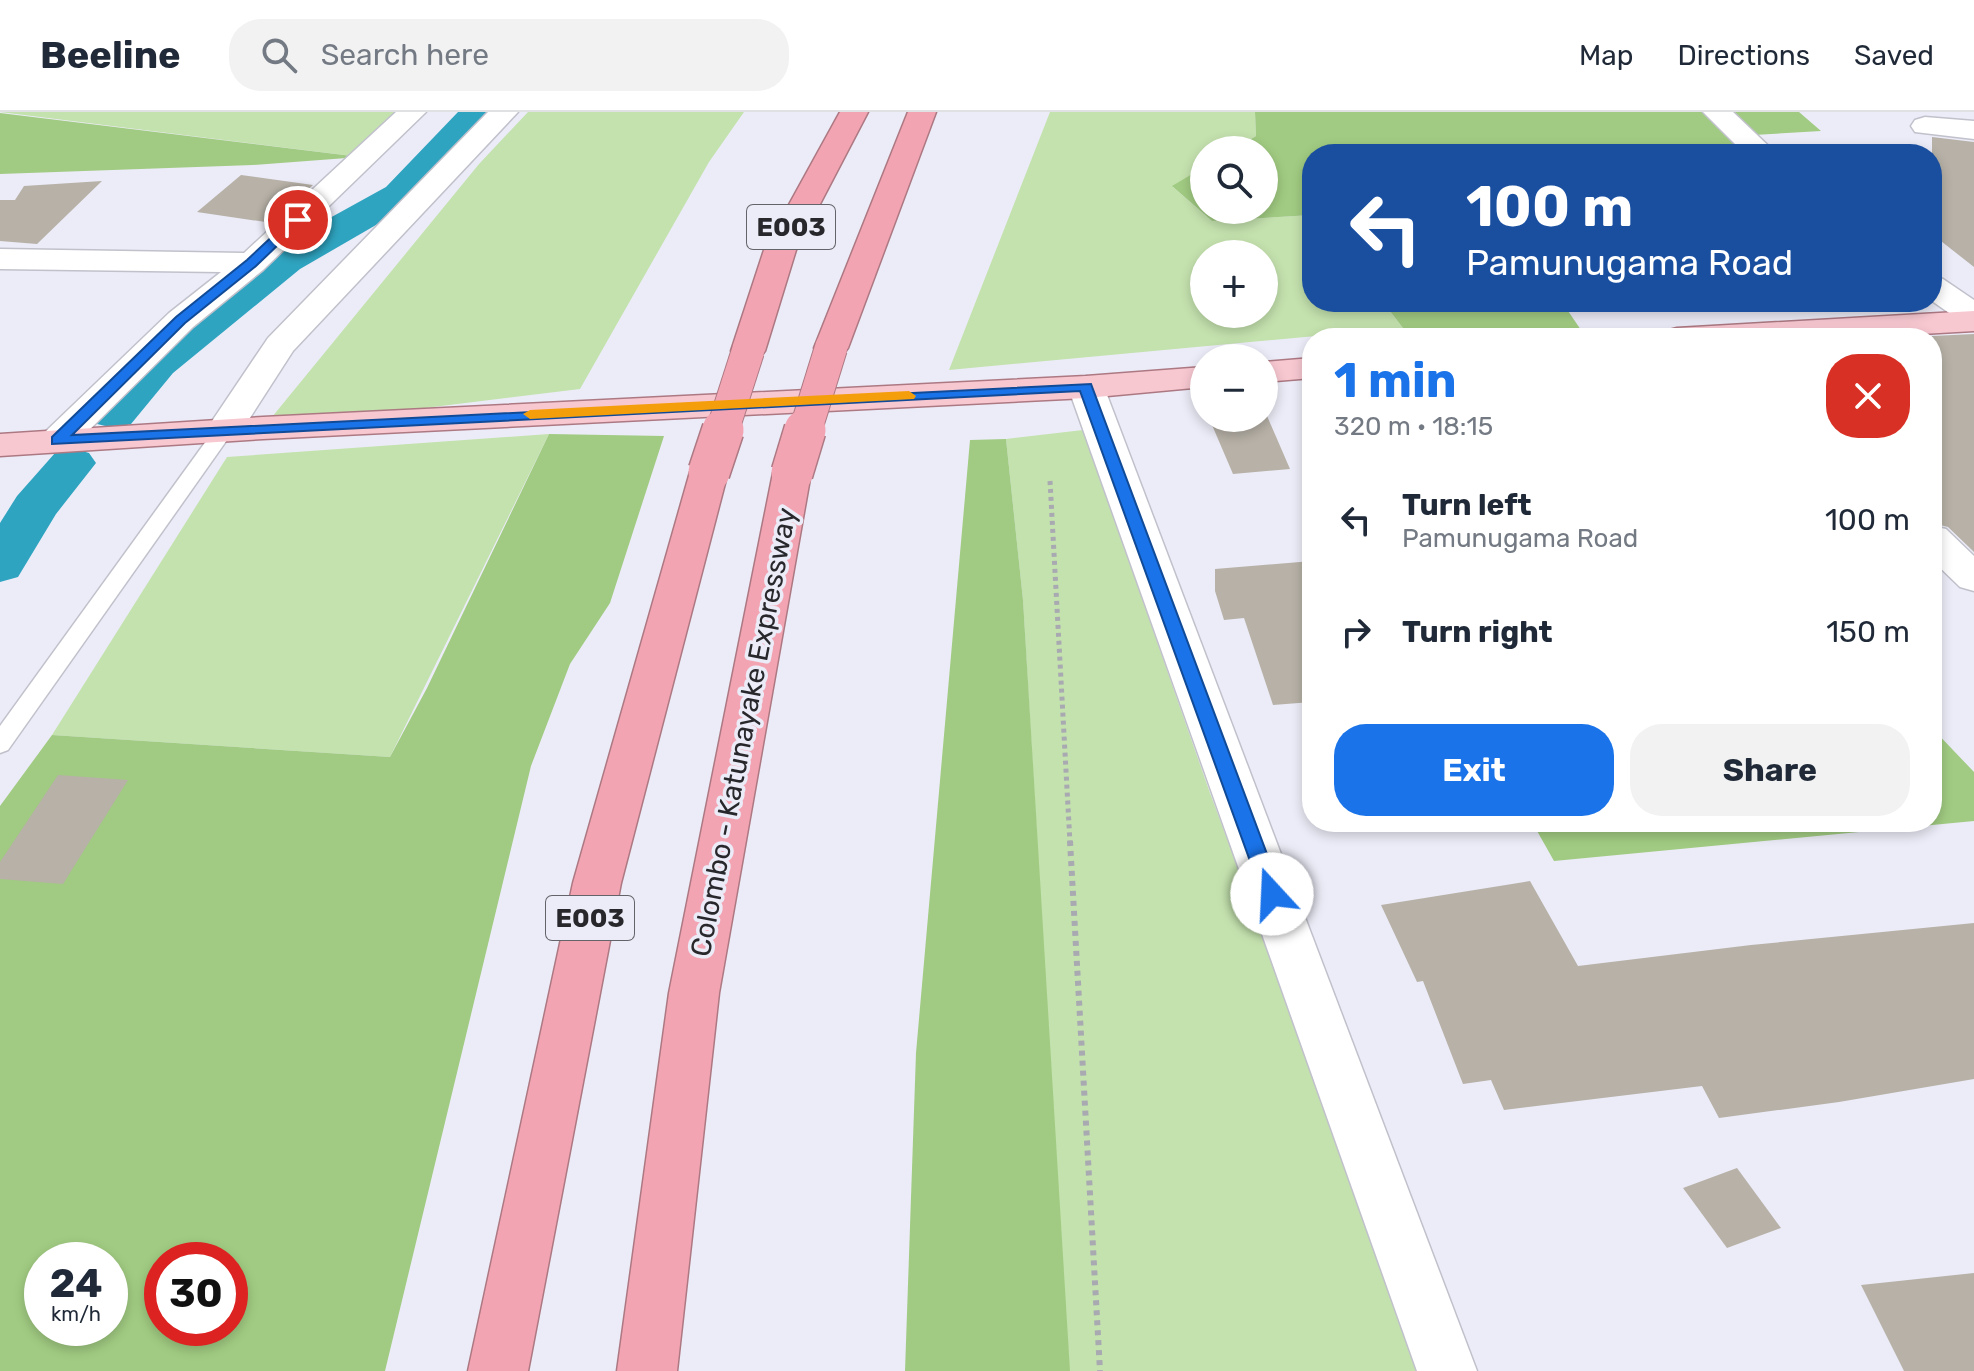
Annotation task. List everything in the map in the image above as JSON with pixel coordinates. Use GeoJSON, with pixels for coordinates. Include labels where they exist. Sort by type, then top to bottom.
{"type":"FeatureCollection","features":[{"type":"Feature","properties":{"kind":"highway","name":"E003"},"geometry":{"type":"LineString","coordinates":[[498,1371],[597,883],[709,472],[780,250],[854,112]]}},
{"type":"Feature","properties":{"kind":"highway","name":"Colombo - Katunayake Expressway"},"geometry":{"type":"LineString","coordinates":[[647,1371],[694,993],[792,473],[831,348],[922,112]]}},
{"type":"Feature","properties":{"kind":"main road"},"geometry":{"type":"LineString","coordinates":[[1827,328],[1974,318]]}},
{"type":"Feature","properties":{"kind":"main road"},"geometry":{"type":"LineString","coordinates":[[1278,371],[1302,369]]}},
{"type":"Feature","properties":{"kind":"main road"},"geometry":{"type":"LineString","coordinates":[[0,445],[224,430],[1086,387],[1190,378]]}},
{"type":"Feature","properties":{"kind":"street"},"geometry":{"type":"LineString","coordinates":[[58,440],[181,320],[252,263],[412,112]]}},
{"type":"Feature","properties":{"kind":"street"},"geometry":{"type":"LineString","coordinates":[[224,430],[280,345],[504,112]]}},
{"type":"Feature","properties":{"kind":"street"},"geometry":{"type":"LineString","coordinates":[[1717,112],[1751,144]]}},
{"type":"Feature","properties":{"kind":"street"},"geometry":{"type":"LineString","coordinates":[[1925,126],[1974,130]]}},
{"type":"Feature","properties":{"kind":"street"},"geometry":{"type":"LineString","coordinates":[[0,259],[252,263]]}},
{"type":"Feature","properties":{"kind":"street"},"geometry":{"type":"LineString","coordinates":[[1942,294],[1974,318]]}},
{"type":"Feature","properties":{"kind":"street"},"geometry":{"type":"LineString","coordinates":[[1086,387],[1447,1371]]}},
{"type":"Feature","properties":{"kind":"street"},"geometry":{"type":"LineString","coordinates":[[1942,548],[1974,578]]}},
{"type":"Feature","properties":{"kind":"lane"},"geometry":{"type":"LineString","coordinates":[[0,744],[224,430]]}},
{"type":"Feature","properties":{"kind":"path"},"geometry":{"type":"LineString","coordinates":[[1050,481],[1100,1371]]}},
{"type":"Feature","properties":{"kind":"green space"},"geometry":{"type":"Polygon","coordinates":[[[0,112],[397,112],[360,157],[0,112]]]}},
{"type":"Feature","properties":{"kind":"green space"},"geometry":{"type":"Polygon","coordinates":[[[528,112],[744,112],[709,162],[580,389],[263,428],[479,164],[528,112]]]}},
{"type":"Feature","properties":{"kind":"green space"},"geometry":{"type":"Polygon","coordinates":[[[1050,112],[1255,112],[1256,136],[1190,136],[1190,176],[1173,187],[1190,202],[1190,224],[1278,224],[1278,217],[1302,216],[1302,312],[1391,312],[1403,328],[1302,328],[1302,337],[1190,344],[1190,348],[949,370],[1050,112]]]}},
{"type":"Feature","properties":{"kind":"green space"},"geometry":{"type":"Polygon","coordinates":[[[1255,112],[1799,112],[1821,131],[1754,135],[1764,144],[1302,144],[1302,216],[1278,217],[1278,136],[1256,136],[1255,112]]]}},
{"type":"Feature","properties":{"kind":"green space"},"geometry":{"type":"Polygon","coordinates":[[[0,113],[360,157],[253,165],[0,174],[0,113]]]}},
{"type":"Feature","properties":{"kind":"green space"},"geometry":{"type":"Polygon","coordinates":[[[1190,175],[1190,202],[1172,186],[1190,175]]]}},
{"type":"Feature","properties":{"kind":"green space"},"geometry":{"type":"Polygon","coordinates":[[[1391,312],[1569,312],[1580,328],[1403,328],[1391,312]]]}},
{"type":"Feature","properties":{"kind":"green space"},"geometry":{"type":"Polygon","coordinates":[[[1083,430],[1210,793],[1426,1371],[1068,1371],[1023,600],[1006,439],[1083,430]]]}},
{"type":"Feature","properties":{"kind":"green space"},"geometry":{"type":"Polygon","coordinates":[[[549,434],[390,757],[52,735],[227,457],[549,434]]]}},
{"type":"Feature","properties":{"kind":"green space"},"geometry":{"type":"Polygon","coordinates":[[[549,434],[664,436],[610,603],[570,664],[531,766],[385,1371],[0,1371],[0,806],[52,735],[390,757],[427,688],[549,434]]]}},
{"type":"Feature","properties":{"kind":"green space"},"geometry":{"type":"Polygon","coordinates":[[[1006,439],[1023,600],[1070,1371],[905,1371],[916,1053],[970,440],[1006,439]]]}},
{"type":"Feature","properties":{"kind":"green space"},"geometry":{"type":"Polygon","coordinates":[[[1942,738],[1974,772],[1974,821],[1942,824],[1942,738]]]}},
{"type":"Feature","properties":{"kind":"green space"},"geometry":{"type":"Polygon","coordinates":[[[1538,832],[1858,832],[1554,861],[1538,832]]]}},
{"type":"Feature","properties":{"kind":"building"},"geometry":{"type":"Polygon","coordinates":[[[1932,137],[1974,142],[1974,267],[1942,242],[1942,144],[1932,144],[1932,137]]]}},
{"type":"Feature","properties":{"kind":"building"},"geometry":{"type":"Polygon","coordinates":[[[241,175],[313,185],[272,223],[197,212],[241,175]]]}},
{"type":"Feature","properties":{"kind":"building"},"geometry":{"type":"Polygon","coordinates":[[[102,181],[37,244],[0,241],[0,200],[15,200],[24,186],[102,181]]]}},
{"type":"Feature","properties":{"kind":"building"},"geometry":{"type":"Polygon","coordinates":[[[1974,334],[1974,552],[1948,527],[1942,526],[1942,336],[1974,334]]]}},
{"type":"Feature","properties":{"kind":"building"},"geometry":{"type":"Polygon","coordinates":[[[1215,432],[1274,432],[1290,469],[1233,474],[1215,432]]]}},
{"type":"Feature","properties":{"kind":"building"},"geometry":{"type":"Polygon","coordinates":[[[1302,562],[1302,703],[1273,705],[1244,618],[1224,620],[1215,591],[1215,569],[1302,562]]]}},
{"type":"Feature","properties":{"kind":"building"},"geometry":{"type":"Polygon","coordinates":[[[58,775],[128,780],[63,884],[0,879],[0,862],[58,775]]]}},
{"type":"Feature","properties":{"kind":"building"},"geometry":{"type":"Polygon","coordinates":[[[1530,881],[1578,966],[1974,923],[1974,1079],[1719,1118],[1702,1086],[1504,1110],[1491,1080],[1463,1084],[1423,981],[1417,982],[1381,905],[1530,881]]]}},
{"type":"Feature","properties":{"kind":"building"},"geometry":{"type":"Polygon","coordinates":[[[1737,1168],[1781,1228],[1727,1248],[1683,1188],[1737,1168]]]}},
{"type":"Feature","properties":{"kind":"building"},"geometry":{"type":"Polygon","coordinates":[[[1974,1273],[1974,1371],[1904,1371],[1861,1285],[1974,1273]]]}},
{"type":"Feature","properties":{"kind":"waterway"},"geometry":{"type":"LineString","coordinates":[[114,414],[157,363],[285,260],[400,195],[479,112]]}},
{"type":"Feature","properties":{"kind":"waterway"},"geometry":{"type":"LineString","coordinates":[[0,565],[35,507],[72,463]]}},
{"type":"Feature","properties":{"kind":"slow traffic"},"geometry":{"type":"LineString","coordinates":[[530,414],[909,396]]}},
{"type":"Feature","properties":{"kind":"route"},"geometry":{"type":"LineString","coordinates":[[298,220],[252,263],[181,320],[58,440],[1086,387],[1272,894]]}}]}
